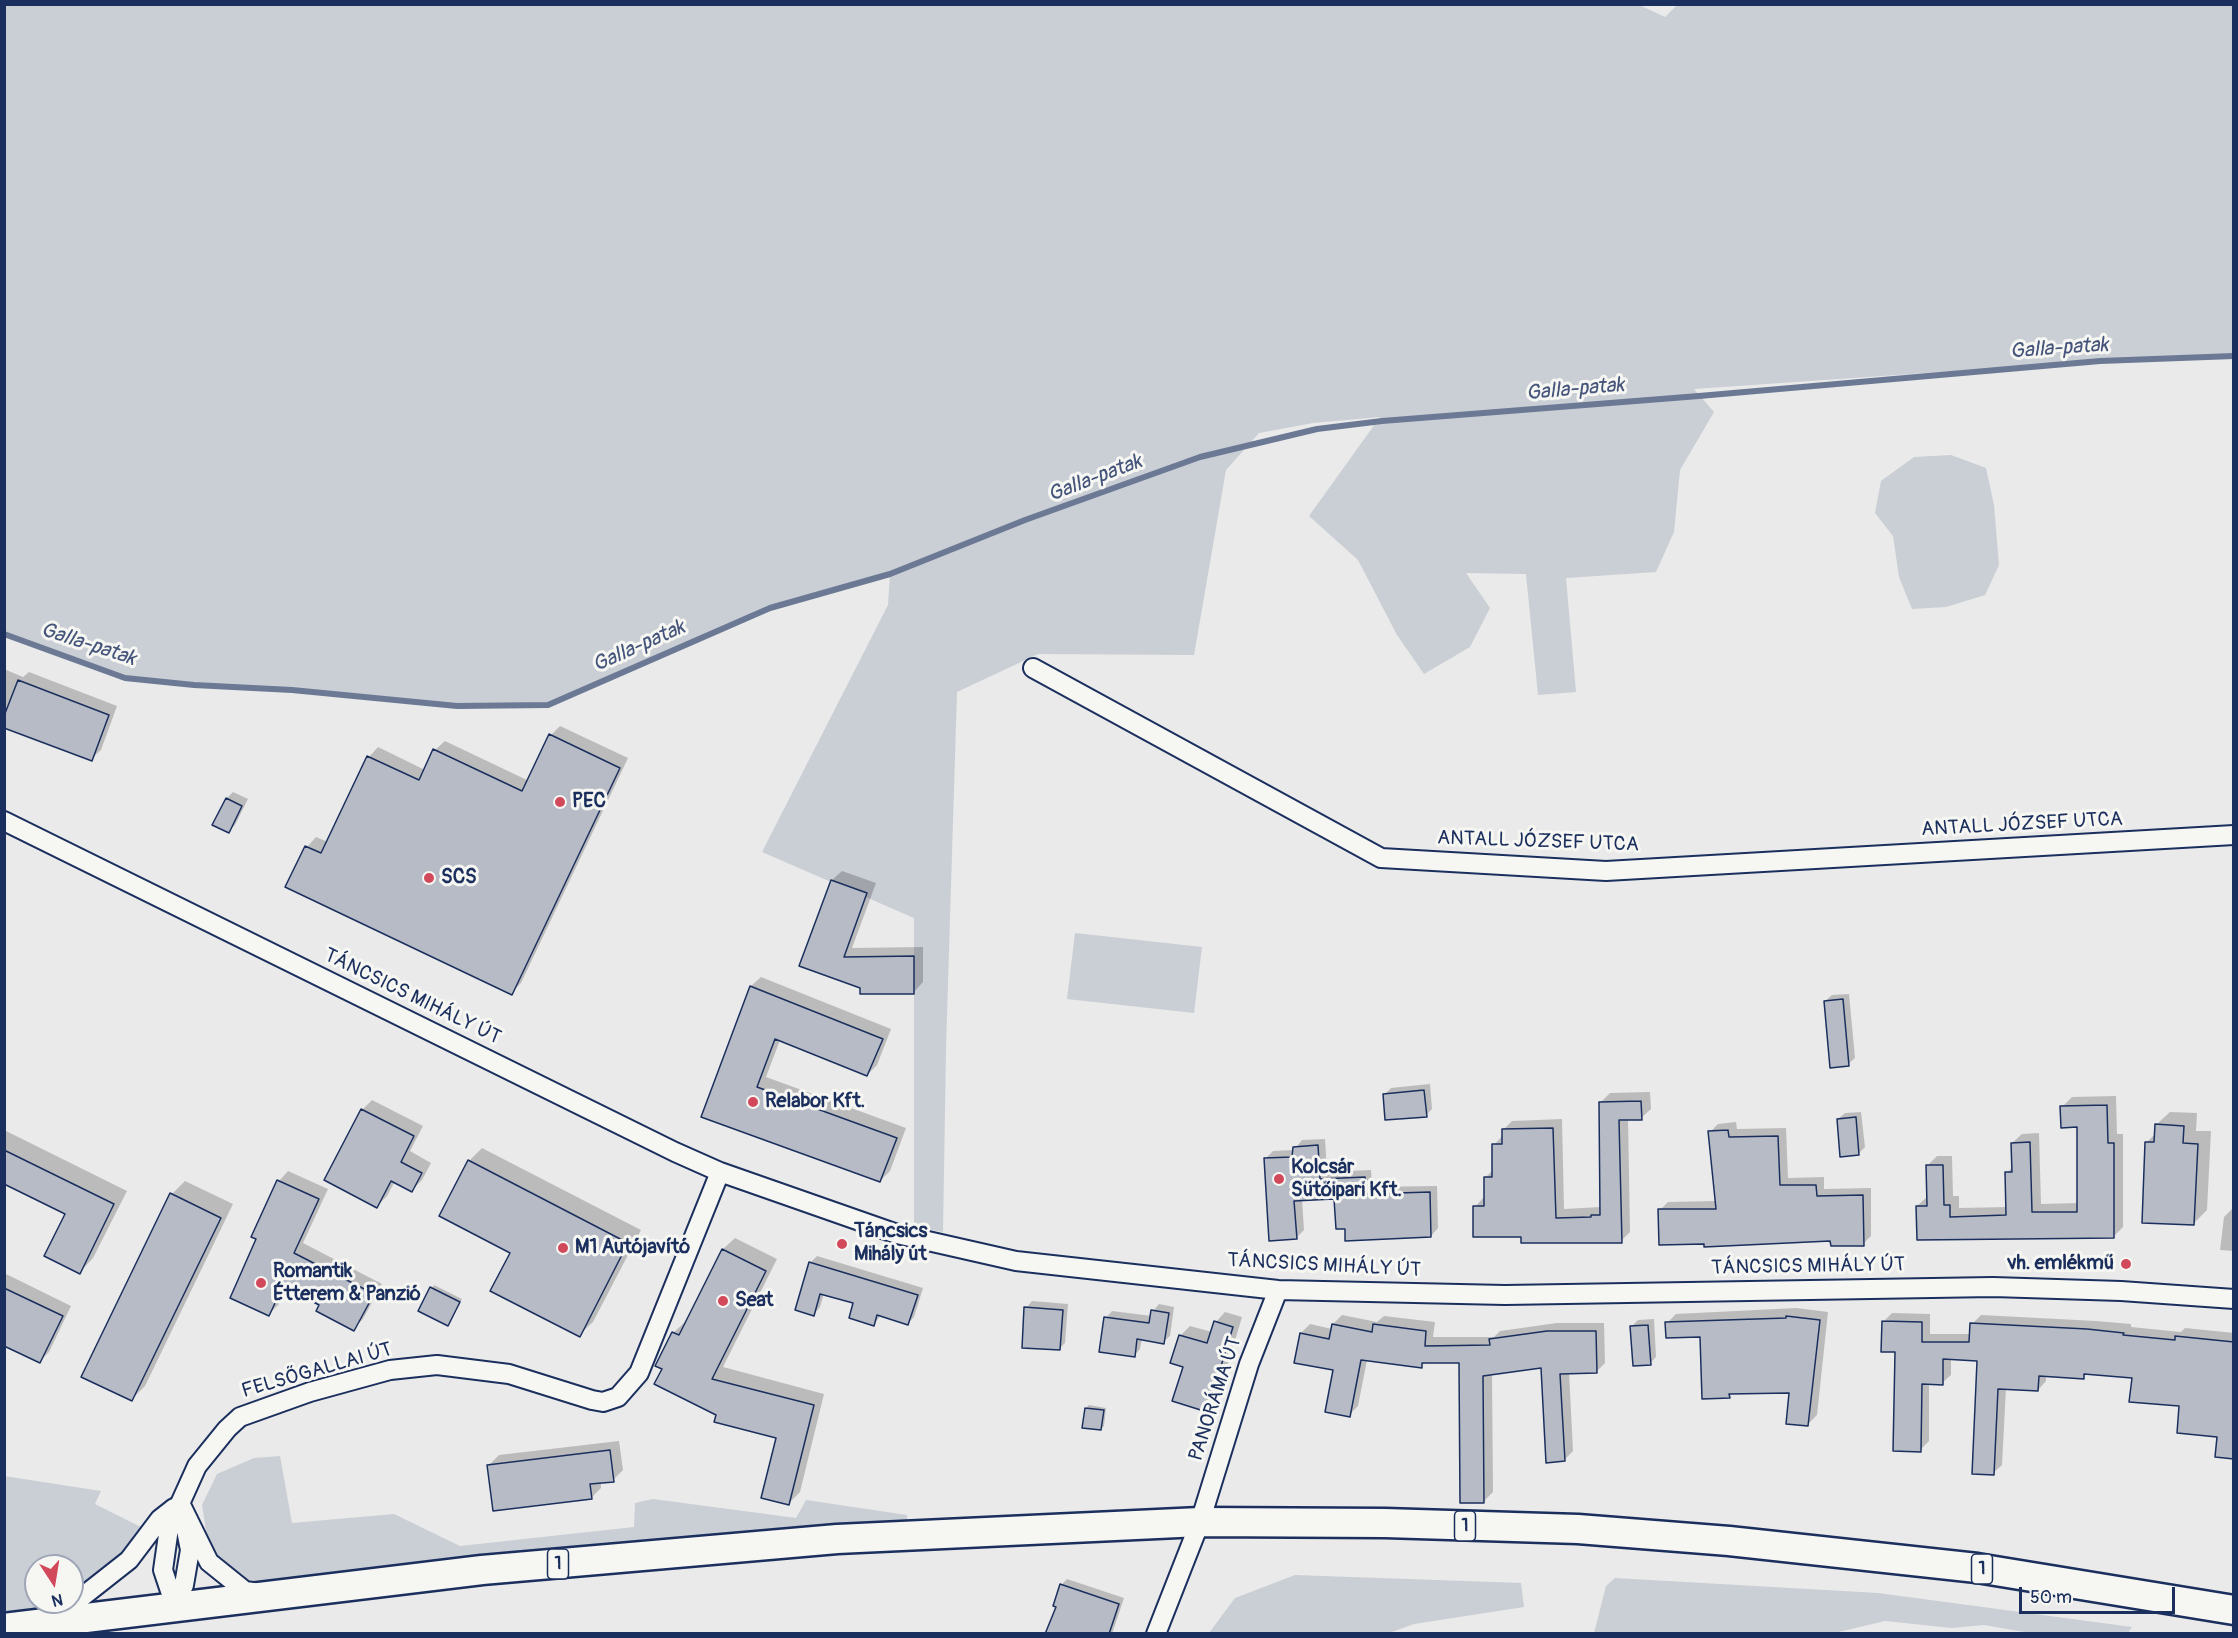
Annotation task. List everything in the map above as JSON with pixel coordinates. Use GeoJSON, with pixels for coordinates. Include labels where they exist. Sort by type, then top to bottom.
{"type":"FeatureCollection","features":[{"type":"Feature","properties":{"kind":"main road","name":"1"},"geometry":{"type":"LineString","coordinates":[[13,1627],[482,1570],[837,1539],[1200,1522],[1385,1523],[1566,1529],[1729,1541],[1977,1568],[2234,1610]]}},
{"type":"Feature","properties":{"kind":"street","name":"ANTALL JÓZSEF UTCA"},"geometry":{"type":"LineString","coordinates":[[1033,668],[1382,858],[1606,871],[2234,835]]}},
{"type":"Feature","properties":{"kind":"street","name":"TÁNCSICS MIHÁLY ÚT"},"geometry":{"type":"LineString","coordinates":[[4,821],[675,1152],[720,1172],[897,1234],[1016,1261],[1278,1290],[1505,1295],[1993,1287],[2121,1291],[2234,1299]]}},
{"type":"Feature","properties":{"kind":"street","name":"FELSŐGALLAI ÚT"},"geometry":{"type":"LineString","coordinates":[[180,1503],[197,1466],[227,1429],[240,1417],[310,1392],[390,1370],[437,1365],[508,1374],[603,1402],[618,1397],[639,1373],[720,1172]]}},
{"type":"Feature","properties":{"kind":"street","name":"PANORÁMA ÚT"},"geometry":{"type":"LineString","coordinates":[[1156,1634],[1200,1522],[1249,1364],[1278,1290]]}},
{"type":"Feature","properties":{"kind":"street"},"geometry":{"type":"LineString","coordinates":[[180,1503],[209,1562],[245,1591],[280,1595]]}},
{"type":"Feature","properties":{"kind":"street"},"geometry":{"type":"LineString","coordinates":[[175,1606],[184,1585],[190,1550],[180,1503]]}},
{"type":"Feature","properties":{"kind":"street"},"geometry":{"type":"LineString","coordinates":[[13,1627],[68,1608],[129,1560],[160,1519],[180,1503]]}},
{"type":"Feature","properties":{"kind":"shaded area"},"geometry":{"type":"Polygon","coordinates":[[[1637,4],[1665,17],[1678,4],[2233,5],[2233,356],[2100,361],[1694,389],[1714,412],[1680,470],[1674,532],[1656,572],[1566,578],[1576,692],[1538,695],[1526,574],[1466,573],[1490,608],[1470,647],[1424,674],[1397,635],[1358,560],[1309,516],[1380,417],[1313,423],[1259,433],[1226,470],[1194,655],[1038,654],[957,692],[943,1232],[914,1227],[914,918],[762,852],[888,605],[890,574],[770,608],[548,705],[457,706],[292,690],[194,685],[125,678],[5,634],[4,5],[1637,4]]]}},
{"type":"Feature","properties":{"kind":"shaded area"},"geometry":{"type":"Polygon","coordinates":[[[1951,455],[1986,468],[1994,505],[1999,565],[1985,595],[1946,607],[1912,609],[1899,577],[1893,536],[1875,513],[1881,481],[1914,457],[1951,455]]]}},
{"type":"Feature","properties":{"kind":"shaded area"},"geometry":{"type":"Polygon","coordinates":[[[1075,933],[1202,947],[1194,1013],[1067,999],[1075,933]]]}},
{"type":"Feature","properties":{"kind":"shaded area"},"geometry":{"type":"Polygon","coordinates":[[[280,1456],[292,1523],[394,1514],[460,1546],[634,1527],[635,1503],[653,1499],[796,1518],[806,1500],[907,1515],[907,1530],[251,1583],[226,1572],[208,1543],[202,1505],[217,1474],[254,1458],[280,1456]]]}},
{"type":"Feature","properties":{"kind":"shaded area"},"geometry":{"type":"Polygon","coordinates":[[[4,1476],[101,1491],[95,1504],[143,1528],[136,1541],[112,1566],[84,1587],[84,1554],[24,1554],[24,1614],[29,1614],[5,1622],[4,1476]]]}},
{"type":"Feature","properties":{"kind":"shaded area"},"geometry":{"type":"Polygon","coordinates":[[[1295,1575],[1521,1583],[1524,1607],[1414,1624],[1389,1633],[1209,1633],[1235,1598],[1295,1575]]]}},
{"type":"Feature","properties":{"kind":"shaded area"},"geometry":{"type":"Polygon","coordinates":[[[1615,1578],[1878,1593],[2132,1627],[2128,1633],[2036,1634],[1984,1625],[1952,1628],[1885,1621],[1830,1634],[1594,1633],[1606,1586],[1615,1578]]]}},
{"type":"Feature","properties":{"kind":"building"},"geometry":{"type":"Polygon","coordinates":[[[18,680],[109,715],[92,761],[4,728],[4,716],[18,680]]]}},
{"type":"Feature","properties":{"kind":"building","name":"SCS"},"geometry":{"type":"Polygon","coordinates":[[[549,734],[620,768],[512,995],[285,887],[305,846],[321,853],[367,756],[419,780],[433,749],[522,791],[549,734]]]}},
{"type":"Feature","properties":{"kind":"building"},"geometry":{"type":"Polygon","coordinates":[[[226,798],[242,806],[229,833],[212,825],[226,798]]]}},
{"type":"Feature","properties":{"kind":"building"},"geometry":{"type":"Polygon","coordinates":[[[831,880],[867,893],[844,957],[914,956],[914,994],[860,994],[860,988],[799,966],[831,880]]]}},
{"type":"Feature","properties":{"kind":"building"},"geometry":{"type":"Polygon","coordinates":[[[750,986],[883,1039],[867,1076],[775,1039],[757,1087],[897,1138],[880,1182],[701,1117],[750,986]]]}},
{"type":"Feature","properties":{"kind":"building"},"geometry":{"type":"Polygon","coordinates":[[[1843,999],[1849,1066],[1830,1068],[1824,1001],[1843,999]]]}},
{"type":"Feature","properties":{"kind":"building"},"geometry":{"type":"Polygon","coordinates":[[[1424,1090],[1427,1117],[1385,1120],[1383,1094],[1424,1090]]]}},
{"type":"Feature","properties":{"kind":"building"},"geometry":{"type":"Polygon","coordinates":[[[1641,1101],[1642,1120],[1619,1120],[1622,1243],[1521,1243],[1521,1237],[1473,1237],[1473,1206],[1484,1206],[1484,1177],[1492,1177],[1492,1144],[1502,1144],[1502,1129],[1553,1128],[1556,1218],[1591,1217],[1591,1215],[1600,1215],[1599,1102],[1641,1101]]]}},
{"type":"Feature","properties":{"kind":"building"},"geometry":{"type":"Polygon","coordinates":[[[2107,1105],[2108,1143],[2114,1143],[2114,1238],[1917,1240],[1916,1206],[1927,1206],[1926,1165],[1943,1165],[1944,1205],[1950,1205],[1950,1217],[2006,1215],[2005,1172],[2012,1172],[2011,1143],[2030,1142],[2032,1212],[2077,1212],[2077,1127],[2061,1128],[2060,1106],[2107,1105]]]}},
{"type":"Feature","properties":{"kind":"building"},"geometry":{"type":"Polygon","coordinates":[[[361,1109],[414,1136],[401,1162],[422,1173],[412,1192],[391,1181],[377,1208],[324,1180],[361,1109]]]}},
{"type":"Feature","properties":{"kind":"building"},"geometry":{"type":"Polygon","coordinates":[[[1856,1117],[1859,1155],[1840,1157],[1837,1119],[1856,1117]]]}},
{"type":"Feature","properties":{"kind":"building"},"geometry":{"type":"Polygon","coordinates":[[[2155,1124],[2184,1126],[2183,1143],[2198,1144],[2194,1225],[2142,1223],[2145,1142],[2154,1142],[2155,1124]]]}},
{"type":"Feature","properties":{"kind":"building"},"geometry":{"type":"Polygon","coordinates":[[[1728,1130],[1729,1137],[1778,1136],[1780,1185],[1816,1185],[1817,1196],[1863,1195],[1864,1246],[1831,1246],[1830,1241],[1704,1247],[1704,1244],[1659,1245],[1658,1209],[1716,1209],[1708,1131],[1728,1130]]]}},
{"type":"Feature","properties":{"kind":"building"},"geometry":{"type":"Polygon","coordinates":[[[1318,1145],[1320,1179],[1365,1177],[1365,1194],[1430,1192],[1431,1237],[1345,1241],[1345,1229],[1336,1229],[1334,1199],[1294,1201],[1297,1239],[1269,1241],[1264,1158],[1292,1157],[1293,1147],[1318,1145]]]}},
{"type":"Feature","properties":{"kind":"building"},"geometry":{"type":"Polygon","coordinates":[[[4,1150],[114,1204],[80,1274],[44,1256],[65,1214],[4,1184],[4,1150]]]}},
{"type":"Feature","properties":{"kind":"building","name":"M1 Autójavító"},"geometry":{"type":"Polygon","coordinates":[[[468,1160],[628,1243],[580,1337],[490,1291],[510,1253],[439,1216],[468,1160]]]}},
{"type":"Feature","properties":{"kind":"building"},"geometry":{"type":"Polygon","coordinates":[[[277,1180],[319,1199],[294,1253],[374,1294],[354,1331],[316,1311],[319,1305],[283,1286],[269,1316],[230,1298],[256,1239],[251,1237],[277,1180]]]}},
{"type":"Feature","properties":{"kind":"building"},"geometry":{"type":"Polygon","coordinates":[[[170,1193],[221,1218],[132,1401],[81,1377],[170,1193]]]}},
{"type":"Feature","properties":{"kind":"building"},"geometry":{"type":"Polygon","coordinates":[[[722,1249],[766,1271],[712,1379],[814,1405],[789,1505],[761,1498],[776,1438],[714,1422],[716,1415],[654,1384],[662,1369],[655,1366],[672,1332],[679,1335],[722,1249]]]}},
{"type":"Feature","properties":{"kind":"building"},"geometry":{"type":"Polygon","coordinates":[[[809,1262],[918,1295],[908,1325],[877,1315],[874,1326],[849,1318],[853,1303],[820,1294],[814,1316],[795,1310],[809,1262]]]}},
{"type":"Feature","properties":{"kind":"building"},"geometry":{"type":"Polygon","coordinates":[[[430,1287],[460,1302],[448,1326],[418,1311],[430,1287]]]}},
{"type":"Feature","properties":{"kind":"building"},"geometry":{"type":"Polygon","coordinates":[[[4,1288],[63,1316],[40,1363],[4,1346],[4,1288]]]}},
{"type":"Feature","properties":{"kind":"building"},"geometry":{"type":"Polygon","coordinates":[[[1024,1307],[1063,1310],[1060,1350],[1022,1348],[1024,1307]]]}},
{"type":"Feature","properties":{"kind":"building"},"geometry":{"type":"Polygon","coordinates":[[[1151,1310],[1169,1313],[1164,1344],[1137,1339],[1135,1357],[1099,1352],[1104,1317],[1149,1323],[1151,1310]]]}},
{"type":"Feature","properties":{"kind":"building"},"geometry":{"type":"Polygon","coordinates":[[[1786,1316],[1820,1320],[1808,1426],[1786,1424],[1789,1393],[1729,1394],[1730,1398],[1702,1399],[1700,1337],[1666,1338],[1665,1322],[1786,1318],[1786,1316]]]}},
{"type":"Feature","properties":{"kind":"building"},"geometry":{"type":"Polygon","coordinates":[[[1214,1321],[1233,1327],[1207,1412],[1172,1401],[1183,1367],[1170,1363],[1179,1335],[1207,1343],[1214,1321]]]}},
{"type":"Feature","properties":{"kind":"building"},"geometry":{"type":"Polygon","coordinates":[[[1882,1321],[1922,1322],[1922,1342],[1969,1342],[1970,1323],[2087,1329],[2175,1340],[2175,1336],[2234,1342],[2234,1459],[2215,1457],[2217,1437],[2177,1433],[2179,1406],[2129,1402],[2132,1378],[2084,1374],[2084,1379],[2039,1376],[2038,1391],[1998,1389],[1994,1475],[1972,1474],[1977,1361],[1943,1359],[1943,1385],[1922,1384],[1921,1452],[1893,1451],[1895,1352],[1881,1352],[1882,1321]]]}},
{"type":"Feature","properties":{"kind":"building"},"geometry":{"type":"Polygon","coordinates":[[[1332,1324],[1372,1332],[1373,1324],[1426,1331],[1425,1346],[1490,1345],[1489,1339],[1547,1331],[1596,1331],[1597,1373],[1560,1374],[1565,1461],[1546,1463],[1541,1368],[1483,1376],[1484,1503],[1460,1503],[1459,1363],[1422,1363],[1422,1368],[1361,1360],[1350,1417],[1325,1412],[1333,1370],[1294,1363],[1300,1333],[1329,1339],[1332,1324]]]}},
{"type":"Feature","properties":{"kind":"building"},"geometry":{"type":"Polygon","coordinates":[[[1648,1325],[1651,1365],[1633,1366],[1630,1326],[1648,1325]]]}},
{"type":"Feature","properties":{"kind":"building"},"geometry":{"type":"Polygon","coordinates":[[[1085,1408],[1104,1410],[1101,1430],[1082,1428],[1085,1408]]]}},
{"type":"Feature","properties":{"kind":"building"},"geometry":{"type":"Polygon","coordinates":[[[610,1450],[614,1482],[590,1484],[592,1499],[493,1511],[487,1465],[610,1450]]]}},
{"type":"Feature","properties":{"kind":"building"},"geometry":{"type":"Polygon","coordinates":[[[1060,1584],[1119,1604],[1109,1634],[1045,1634],[1056,1607],[1053,1606],[1060,1584]]]}},
{"type":"Feature","properties":{"kind":"waterway","name":"Galla-patak"},"geometry":{"type":"LineString","coordinates":[[4,634],[125,678],[194,685],[292,690],[457,706],[548,705],[770,608],[890,574],[1025,520],[1200,457],[1317,429],[1382,421],[2100,361],[2234,356]]}},
{"type":"Feature","properties":{"kind":"place","name":"PEC"},"geometry":{"type":"Point","coordinates":[560,802]}},
{"type":"Feature","properties":{"kind":"place","name":"SCS"},"geometry":{"type":"Point","coordinates":[429,878]}},
{"type":"Feature","properties":{"kind":"place","name":"Relabor Kft."},"geometry":{"type":"Point","coordinates":[753,1102]}},
{"type":"Feature","properties":{"kind":"place","name":"Kolcsár Sütőipari Kft."},"geometry":{"type":"Point","coordinates":[1279,1179]}},
{"type":"Feature","properties":{"kind":"place","name":"Táncsics Mihály út"},"geometry":{"type":"Point","coordinates":[842,1244]}},
{"type":"Feature","properties":{"kind":"place","name":"M1 Autójavító"},"geometry":{"type":"Point","coordinates":[563,1248]}},
{"type":"Feature","properties":{"kind":"place","name":"vh. emlékmű"},"geometry":{"type":"Point","coordinates":[2126,1264]}},
{"type":"Feature","properties":{"kind":"place","name":"Romantik Étterem & Panzió"},"geometry":{"type":"Point","coordinates":[261,1283]}},
{"type":"Feature","properties":{"kind":"place","name":"Seat"},"geometry":{"type":"Point","coordinates":[723,1301]}}]}
